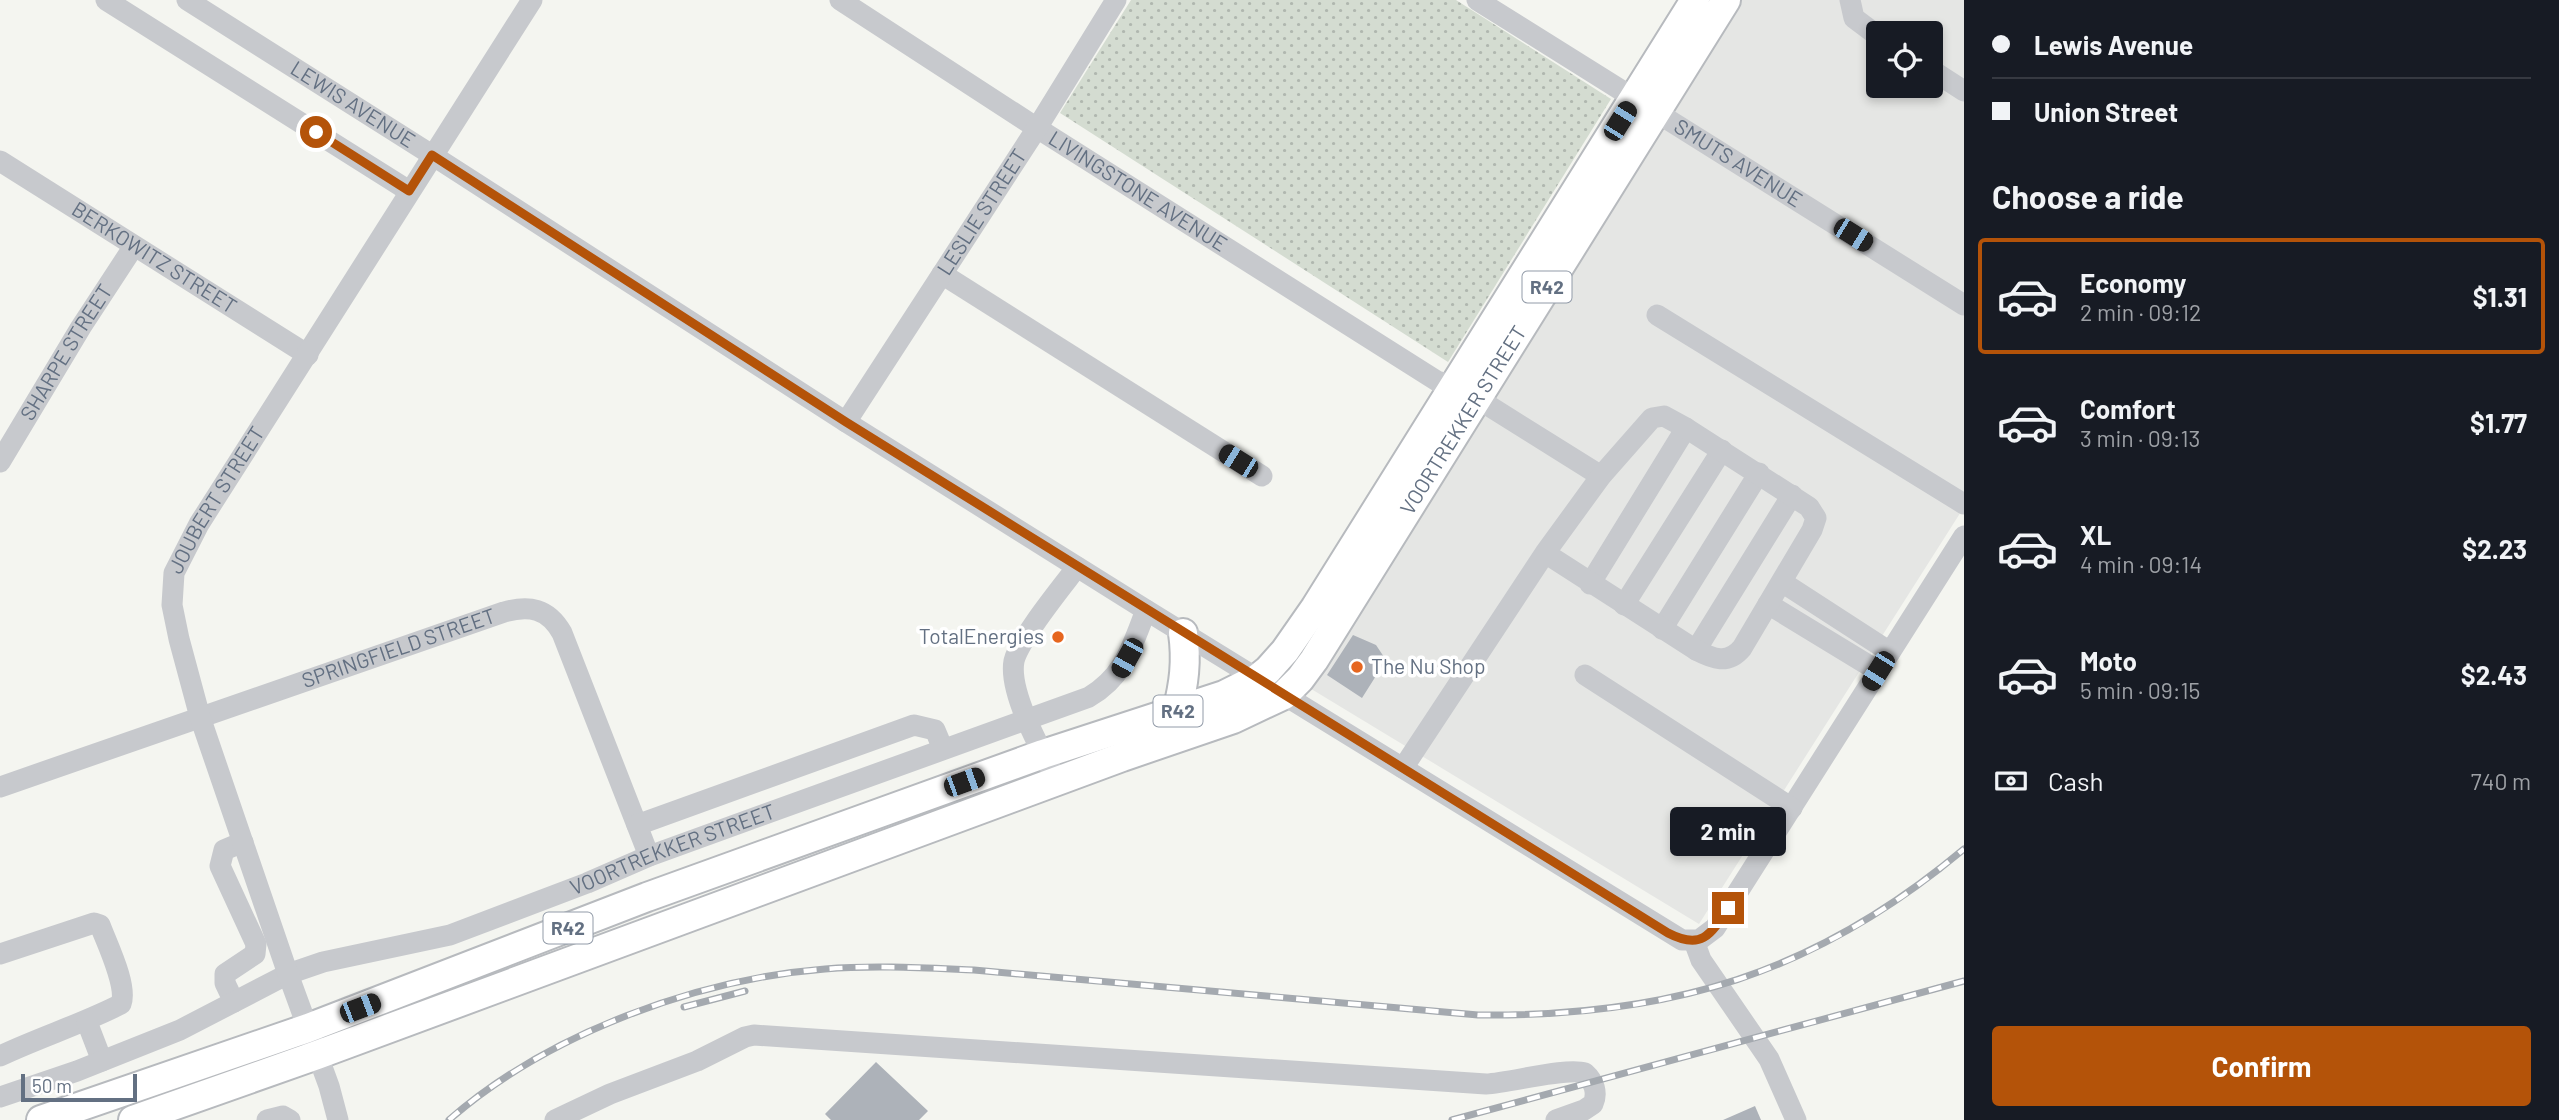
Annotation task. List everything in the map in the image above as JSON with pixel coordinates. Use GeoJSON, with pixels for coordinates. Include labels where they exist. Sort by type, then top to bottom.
{"type":"FeatureCollection","features":[{"type":"Feature","properties":{"kind":"main road","name":"VOORTREKKER STREET"},"geometry":{"type":"LineString","coordinates":[[1644,105],[1695,0]]}},
{"type":"Feature","properties":{"kind":"main road","name":"VOORTREKKER STREET"},"geometry":{"type":"LineString","coordinates":[[1258,678],[1285,651],[1315,608],[1458,394],[1644,105],[1726,0]]}},
{"type":"Feature","properties":{"kind":"main road","name":"VOORTREKKER STREET"},"geometry":{"type":"LineString","coordinates":[[1284,695],[1314,660],[1458,394]]}},
{"type":"Feature","properties":{"kind":"main road"},"geometry":{"type":"LineString","coordinates":[[1177,711],[1186,663],[1183,633]]}},
{"type":"Feature","properties":{"kind":"main road","name":"R42"},"geometry":{"type":"LineString","coordinates":[[41,1120],[308,1028],[703,877],[1043,754],[1224,695],[1258,678]]}},
{"type":"Feature","properties":{"kind":"main road","name":"R42"},"geometry":{"type":"LineString","coordinates":[[133,1120],[1233,719],[1284,695]]}},
{"type":"Feature","properties":{"kind":"main road"},"geometry":{"type":"LineString","coordinates":[[703,877],[714,908]]}},
{"type":"Feature","properties":{"kind":"street","name":"LEWIS AVENUE"},"geometry":{"type":"LineString","coordinates":[[106,0],[409,191]]}},
{"type":"Feature","properties":{"kind":"street","name":"LEWIS AVENUE"},"geometry":{"type":"LineString","coordinates":[[187,0],[1077,567],[1668,933],[1682,940],[1694,941]]}},
{"type":"Feature","properties":{"kind":"street","name":"JOUBERT STREET"},"geometry":{"type":"LineString","coordinates":[[338,1120],[200,717],[172,605],[174,573],[199,524],[532,0]]}},
{"type":"Feature","properties":{"kind":"street","name":"LIVINGSTONE AVENUE"},"geometry":{"type":"LineString","coordinates":[[840,0],[1597,483]]}},
{"type":"Feature","properties":{"kind":"street","name":"LESLIE STREET"},"geometry":{"type":"LineString","coordinates":[[846,422],[1037,128],[1116,0]]}},
{"type":"Feature","properties":{"kind":"street","name":"SMUTS AVENUE"},"geometry":{"type":"LineString","coordinates":[[1477,0],[1964,305]]}},
{"type":"Feature","properties":{"kind":"street"},"geometry":{"type":"LineString","coordinates":[[1850,0],[1854,18],[1866,27]]}},
{"type":"Feature","properties":{"kind":"street"},"geometry":{"type":"LineString","coordinates":[[1943,77],[1964,91]]}},
{"type":"Feature","properties":{"kind":"street","name":"BERKOWITZ STREET"},"geometry":{"type":"LineString","coordinates":[[0,161],[308,355]]}},
{"type":"Feature","properties":{"kind":"street","name":"SHARPE STREET"},"geometry":{"type":"LineString","coordinates":[[0,462],[81,327],[134,246]]}},
{"type":"Feature","properties":{"kind":"street"},"geometry":{"type":"LineString","coordinates":[[942,274],[1262,475]]}},
{"type":"Feature","properties":{"kind":"street"},"geometry":{"type":"LineString","coordinates":[[1657,315],[1964,504]]}},
{"type":"Feature","properties":{"kind":"street"},"geometry":{"type":"LineString","coordinates":[[1404,768],[1545,553],[1597,483],[1652,418],[1664,416],[1722,450],[1810,506],[1815,518],[1812,530],[1742,648],[1732,657],[1720,660],[1696,650],[1545,553]]}},
{"type":"Feature","properties":{"kind":"street"},"geometry":{"type":"LineString","coordinates":[[1590,584],[1686,428]]}},
{"type":"Feature","properties":{"kind":"street"},"geometry":{"type":"LineString","coordinates":[[1623,605],[1722,450]]}},
{"type":"Feature","properties":{"kind":"street"},"geometry":{"type":"LineString","coordinates":[[1662,629],[1759,473]]}},
{"type":"Feature","properties":{"kind":"street"},"geometry":{"type":"LineString","coordinates":[[1696,650],[1792,495]]}},
{"type":"Feature","properties":{"kind":"street"},"geometry":{"type":"LineString","coordinates":[[1796,1120],[1769,1059],[1701,960],[1694,941],[1702,939],[1715,928],[1964,536]]}},
{"type":"Feature","properties":{"kind":"street"},"geometry":{"type":"LineString","coordinates":[[1058,782],[1026,719],[1014,675],[1014,662],[1027,636],[1077,567]]}},
{"type":"Feature","properties":{"kind":"street"},"geometry":{"type":"LineString","coordinates":[[1782,582],[1890,652]]}},
{"type":"Feature","properties":{"kind":"street"},"geometry":{"type":"LineString","coordinates":[[1768,604],[1878,671]]}},
{"type":"Feature","properties":{"kind":"street","name":"SPRINGFIELD STREET"},"geometry":{"type":"LineString","coordinates":[[0,787],[504,612],[529,607],[547,614],[562,633],[649,856]]}},
{"type":"Feature","properties":{"kind":"street","name":"VOORTREKKER STREET"},"geometry":{"type":"LineString","coordinates":[[0,1097],[180,1030],[288,974],[323,962],[450,935],[564,893],[649,856],[1089,697],[1110,683],[1127,658],[1146,610]]}},
{"type":"Feature","properties":{"kind":"street"},"geometry":{"type":"LineString","coordinates":[[1585,675],[1792,808]]}},
{"type":"Feature","properties":{"kind":"street"},"geometry":{"type":"LineString","coordinates":[[637,825],[914,725],[935,730],[943,749]]}},
{"type":"Feature","properties":{"kind":"street"},"geometry":{"type":"LineString","coordinates":[[234,1002],[225,983],[225,974],[255,954],[256,944],[220,866],[225,850],[243,842]]}},
{"type":"Feature","properties":{"kind":"street"},"geometry":{"type":"LineString","coordinates":[[0,954],[82,925],[100,925],[123,999],[121,1004],[87,1022],[42,1037],[0,1056]]}},
{"type":"Feature","properties":{"kind":"street"},"geometry":{"type":"LineString","coordinates":[[87,1022],[102,1061]]}},
{"type":"Feature","properties":{"kind":"street"},"geometry":{"type":"LineString","coordinates":[[555,1120],[610,1094],[668,1073],[754,1035],[1486,1084],[1571,1072],[1585,1073],[1590,1077],[1595,1092],[1593,1104],[1556,1120]]}},
{"type":"Feature","properties":{"kind":"street"},"geometry":{"type":"LineString","coordinates":[[267,1120],[283,1116],[290,1120]]}},
{"type":"Feature","properties":{"kind":"shaded area"},"geometry":{"type":"Polygon","coordinates":[[[1131,0],[1456,0],[1611,99],[1448,362],[1060,113],[1131,0]]]}},
{"type":"Feature","properties":{"kind":"shaded area"},"geometry":{"type":"Polygon","coordinates":[[[1741,0],[1964,0],[1964,507],[1699,924],[1308,687],[1741,0]]]}},
{"type":"Feature","properties":{"kind":"building","name":"The Nu Shop"},"geometry":{"type":"Polygon","coordinates":[[[1353,635],[1376,645],[1386,660],[1362,698],[1327,675],[1353,635]]]}},
{"type":"Feature","properties":{"kind":"building"},"geometry":{"type":"Polygon","coordinates":[[[876,1062],[928,1111],[919,1120],[831,1120],[825,1114],[876,1062]]]}},
{"type":"Feature","properties":{"kind":"building"},"geometry":{"type":"Polygon","coordinates":[[[1755,1106],[1761,1120],[1723,1120],[1755,1106]]]}},
{"type":"Feature","properties":{"kind":"railway"},"geometry":{"type":"LineString","coordinates":[[449,1120],[488,1089],[531,1062],[577,1037],[626,1016],[676,998],[726,985],[825,969],[881,967],[974,970],[1478,1015],[1548,1014],[1614,1007],[1677,996],[1737,980],[1795,957],[1852,928],[1908,892],[1964,849]]}},
{"type":"Feature","properties":{"kind":"railway"},"geometry":{"type":"LineString","coordinates":[[1452,1120],[1964,981]]}},
{"type":"Feature","properties":{"kind":"railway"},"geometry":{"type":"LineString","coordinates":[[684,1007],[745,991]]}},
{"type":"Feature","properties":{"kind":"place","name":"TotalEnergies"},"geometry":{"type":"Point","coordinates":[1058,637]}},
{"type":"Feature","properties":{"kind":"place","name":"The Nu Shop"},"geometry":{"type":"Point","coordinates":[1357,667]}},
{"type":"Feature","properties":{"kind":"route"},"geometry":{"type":"LineString","coordinates":[[316,132],[409,191],[432,155],[846,422],[1668,933],[1687,941],[1702,939],[1713,932],[1728,908]]}}]}
